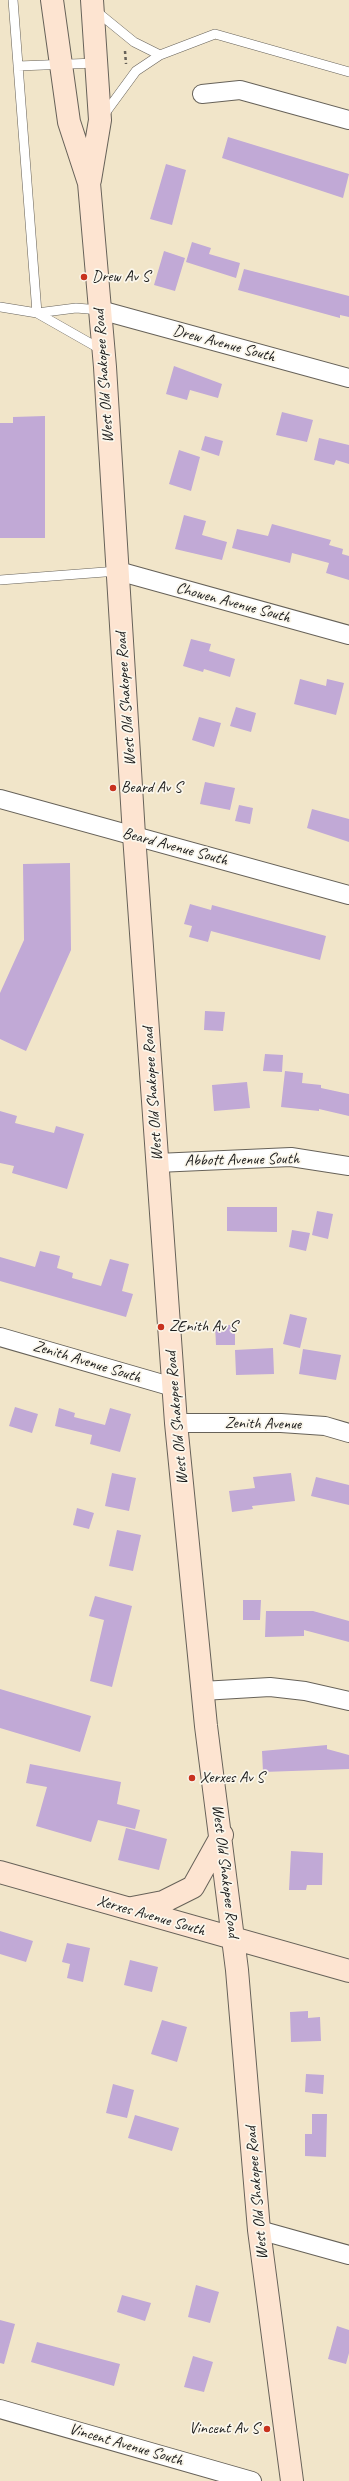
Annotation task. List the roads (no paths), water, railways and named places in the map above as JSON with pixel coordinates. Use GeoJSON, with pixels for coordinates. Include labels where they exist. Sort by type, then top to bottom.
{"type":"FeatureCollection","features":[{"type":"Feature","properties":{"kind":"main road","name":"West Old Shakopee Road"},"geometry":{"type":"LineString","coordinates":[[52,0],[69,122],[89,183],[103,351],[134,835],[176,1423],[202,1690],[222,1835],[234,1940],[259,2230],[292,2481]]}},
{"type":"Feature","properties":{"kind":"main road","name":"West Old Shakopee Road"},"geometry":{"type":"LineString","coordinates":[[89,183],[100,120],[92,4]]}},
{"type":"Feature","properties":{"kind":"main road"},"geometry":{"type":"LineString","coordinates":[[127,1909],[163,1902],[193,1887],[222,1835]]}},
{"type":"Feature","properties":{"kind":"main road","name":"Xerxes Avenue South"},"geometry":{"type":"LineString","coordinates":[[0,1872],[234,1940],[349,1971]]}},
{"type":"Feature","properties":{"kind":"street"},"geometry":{"type":"LineString","coordinates":[[202,94],[240,90],[349,120]]}},
{"type":"Feature","properties":{"kind":"street","name":"Drew Avenue South"},"geometry":{"type":"LineString","coordinates":[[100,310],[349,378]]}},
{"type":"Feature","properties":{"kind":"street","name":"Chowen Avenue South"},"geometry":{"type":"LineString","coordinates":[[118,570],[349,635]]}},
{"type":"Feature","properties":{"kind":"street","name":"Beard Avenue South"},"geometry":{"type":"LineString","coordinates":[[0,799],[349,895]]}},
{"type":"Feature","properties":{"kind":"street","name":"Abbott Avenue South"},"geometry":{"type":"LineString","coordinates":[[157,1163],[291,1157],[349,1166]]}},
{"type":"Feature","properties":{"kind":"street","name":"Zenith Avenue South"},"geometry":{"type":"LineString","coordinates":[[0,1337],[173,1387]]}},
{"type":"Feature","properties":{"kind":"street","name":"Zenith Avenue"},"geometry":{"type":"LineString","coordinates":[[176,1423],[281,1423],[325,1426],[349,1433]]}},
{"type":"Feature","properties":{"kind":"street"},"geometry":{"type":"LineString","coordinates":[[202,1690],[270,1686],[305,1691],[349,1701]]}},
{"type":"Feature","properties":{"kind":"street"},"geometry":{"type":"LineString","coordinates":[[259,2230],[349,2255]]}},
{"type":"Feature","properties":{"kind":"street","name":"Vincent Avenue South"},"geometry":{"type":"LineString","coordinates":[[0,2409],[252,2481]]}},
{"type":"Feature","properties":{"kind":"lane"},"geometry":{"type":"LineString","coordinates":[[13,0],[37,313]]}},
{"type":"Feature","properties":{"kind":"lane"},"geometry":{"type":"LineString","coordinates":[[92,4],[134,42],[160,55]]}},
{"type":"Feature","properties":{"kind":"lane"},"geometry":{"type":"LineString","coordinates":[[100,120],[136,71],[160,55],[215,34],[349,72]]}},
{"type":"Feature","properties":{"kind":"lane"},"geometry":{"type":"LineString","coordinates":[[18,66],[96,63]]}},
{"type":"Feature","properties":{"kind":"lane"},"geometry":{"type":"LineString","coordinates":[[0,306],[37,313],[76,308],[100,310]]}},
{"type":"Feature","properties":{"kind":"lane"},"geometry":{"type":"LineString","coordinates":[[37,313],[103,351]]}},
{"type":"Feature","properties":{"kind":"lane"},"geometry":{"type":"LineString","coordinates":[[0,580],[118,570]]}},
{"type":"Feature","properties":{"kind":"place","name":"Drew Av S"},"geometry":{"type":"Point","coordinates":[84,277]}},
{"type":"Feature","properties":{"kind":"place","name":"Beard Av S"},"geometry":{"type":"Point","coordinates":[113,788]}},
{"type":"Feature","properties":{"kind":"place","name":"ZEnith Av S"},"geometry":{"type":"Point","coordinates":[161,1327]}},
{"type":"Feature","properties":{"kind":"place","name":"Xerxes Av S"},"geometry":{"type":"Point","coordinates":[192,1778]}},
{"type":"Feature","properties":{"kind":"place","name":"Vincent Av S"},"geometry":{"type":"Point","coordinates":[267,2429]}}]}
